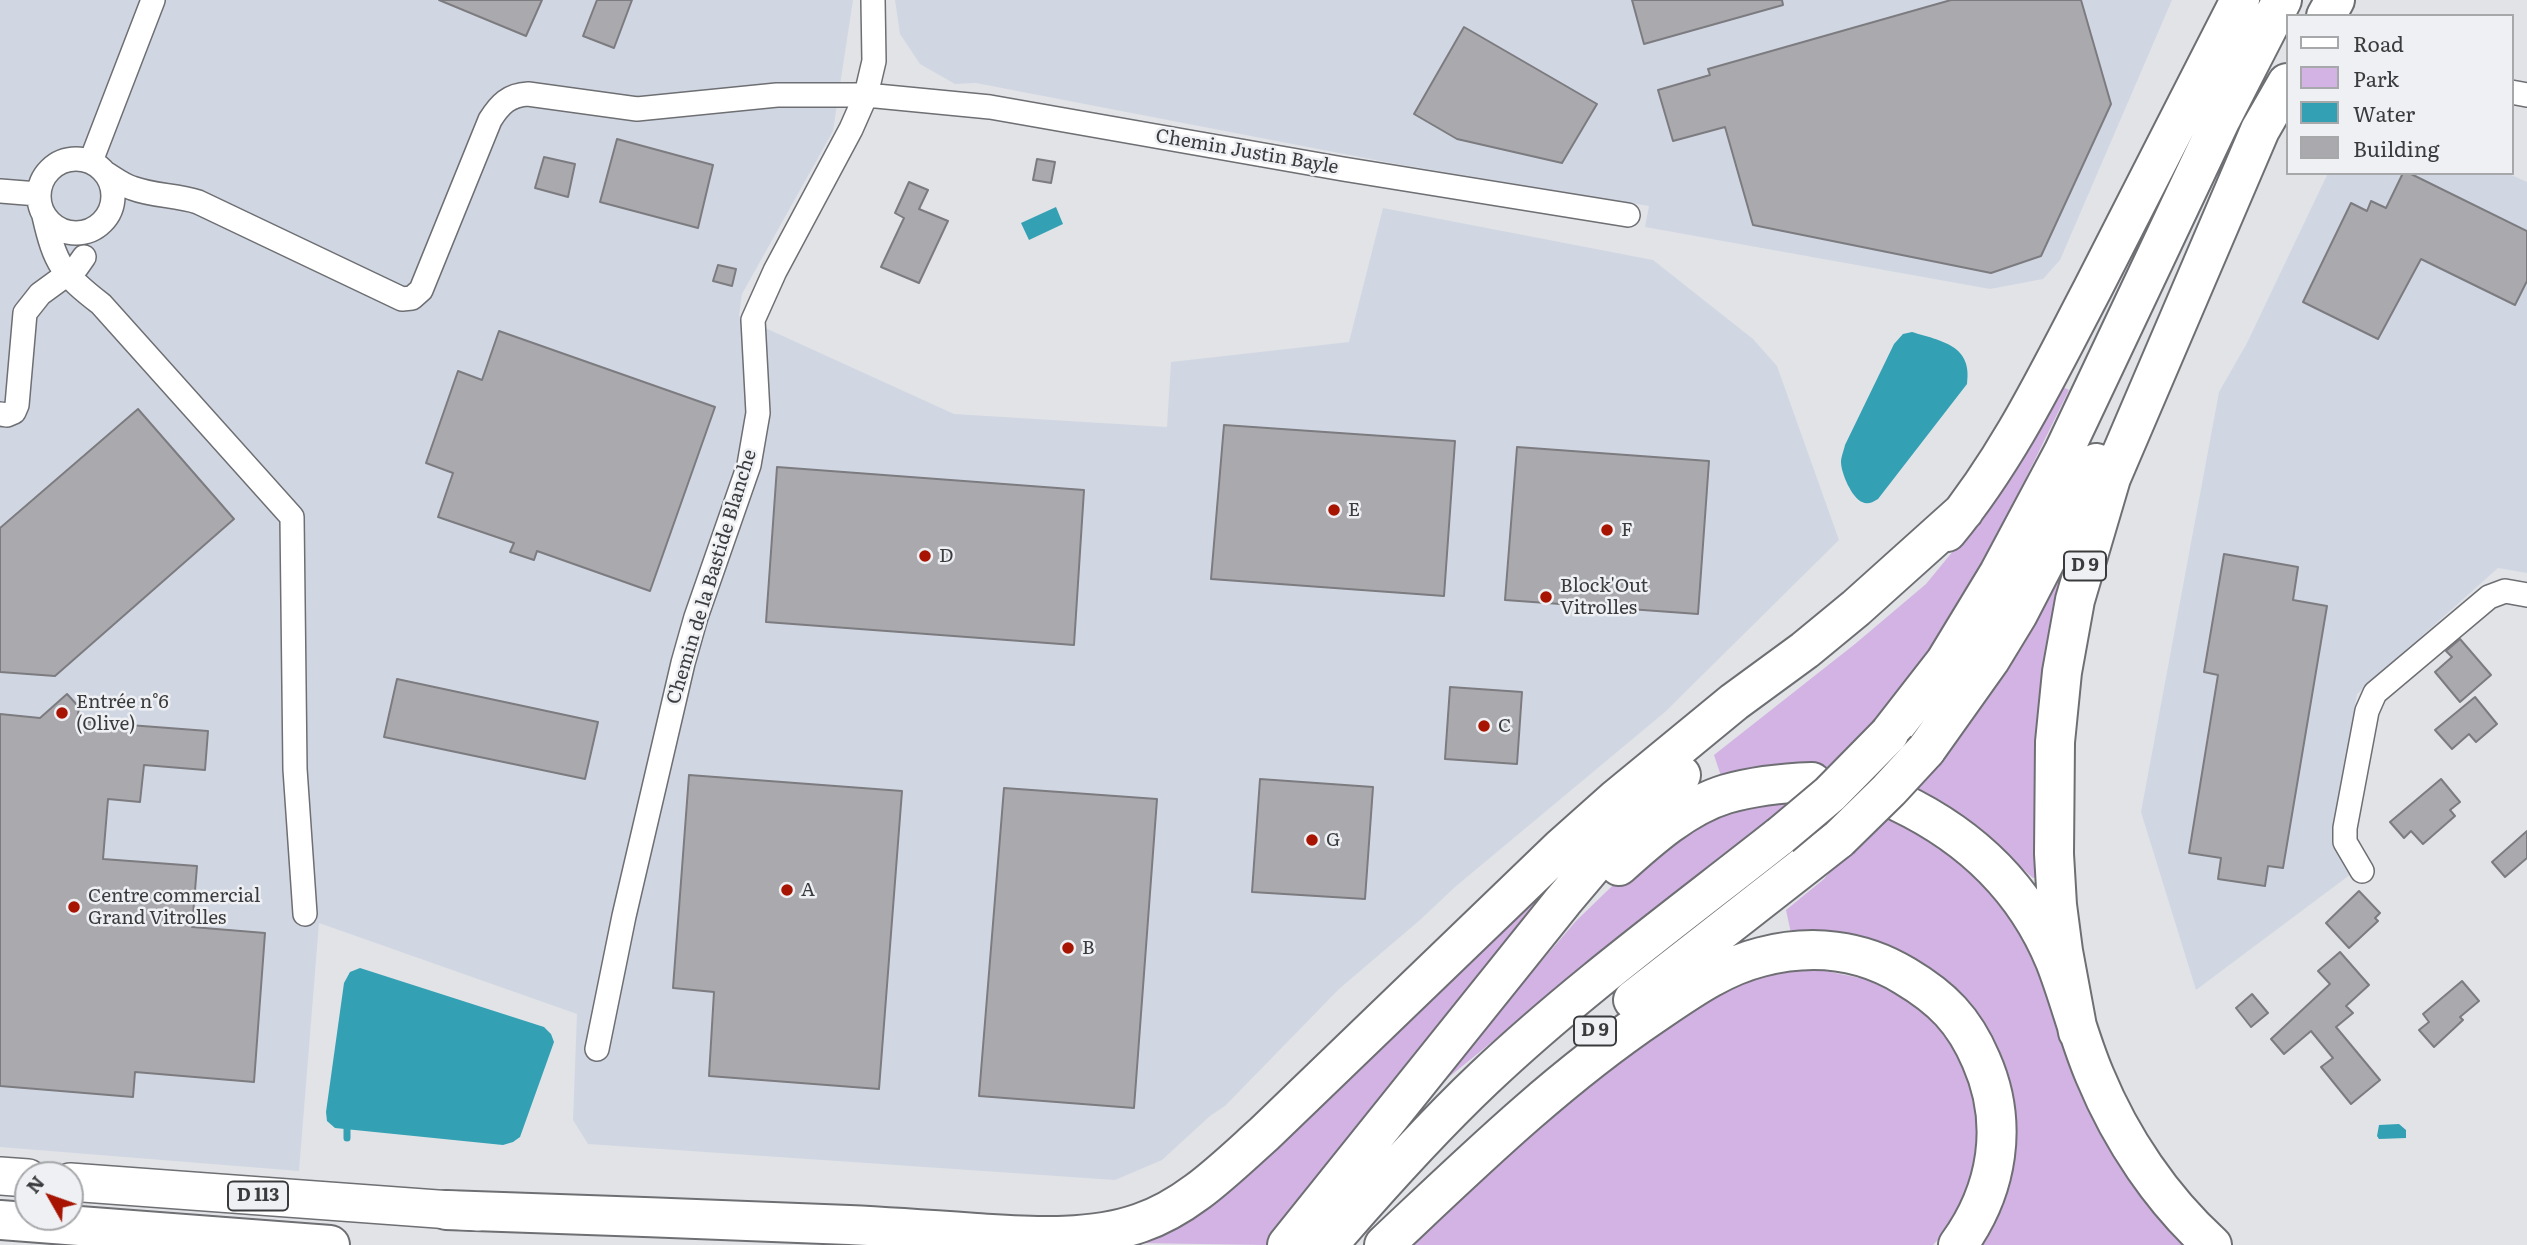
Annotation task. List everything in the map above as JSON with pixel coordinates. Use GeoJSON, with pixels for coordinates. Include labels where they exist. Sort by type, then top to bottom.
{"type":"FeatureCollection","features":[{"type":"Feature","properties":{"kind":"highway"},"geometry":{"type":"LineString","coordinates":[[2077,319],[2219,0]]}},
{"type":"Feature","properties":{"kind":"highway"},"geometry":{"type":"LineString","coordinates":[[1287,1245],[1623,830],[1693,764],[1889,598],[1964,511],[2008,447],[2077,319],[2240,0]]}},
{"type":"Feature","properties":{"kind":"highway","name":"D 9"},"geometry":{"type":"LineString","coordinates":[[1328,1245],[1385,1179],[1485,1077],[1556,1014],[1830,794],[1889,734],[1945,662],[1999,573],[2063,453],[2221,119],[2282,0]]}},
{"type":"Feature","properties":{"kind":"highway","name":"D 9"},"geometry":{"type":"LineString","coordinates":[[1371,1245],[1468,1141],[1548,1069],[1839,839],[1926,750],[1990,660],[2036,579],[2286,78]]}},
{"type":"Feature","properties":{"kind":"highway"},"geometry":{"type":"LineString","coordinates":[[2260,130],[2286,85]]}},
{"type":"Feature","properties":{"kind":"highway","name":"D 9"},"geometry":{"type":"LineString","coordinates":[[2078,1032],[2063,951],[2054,854],[2055,742],[2062,672],[2075,600],[2112,478],[2260,130]]}},
{"type":"Feature","properties":{"kind":"highway"},"geometry":{"type":"LineString","coordinates":[[446,1210],[848,1225],[1019,1235],[1073,1235],[1115,1229],[1166,1213],[1221,1173],[1264,1134],[1561,848],[1616,799],[1734,702],[1805,650],[1856,608],[1964,511]]}},
{"type":"Feature","properties":{"kind":"highway"},"geometry":{"type":"LineString","coordinates":[[1396,1111],[1575,910],[1642,846],[1689,811],[1724,795],[1755,788],[1812,782]]}},
{"type":"Feature","properties":{"kind":"highway","name":"D 9"},"geometry":{"type":"LineString","coordinates":[[1899,802],[1928,816],[1967,843],[1994,867],[2015,892],[2041,929],[2056,963],[2095,1077],[2115,1119],[2136,1154],[2174,1206],[2212,1245]]}},
{"type":"Feature","properties":{"kind":"highway"},"geometry":{"type":"LineString","coordinates":[[1384,1245],[1526,1115],[1598,1054],[1641,1023],[1709,978],[1732,967],[1760,957],[1811,950],[1846,952],[1894,969],[1935,996],[1954,1014],[1970,1036],[1994,1095],[1998,1142],[1993,1173],[1981,1208],[1958,1245]]}},
{"type":"Feature","properties":{"kind":"highway"},"geometry":{"type":"LineString","coordinates":[[0,1220],[330,1245]]}},
{"type":"Feature","properties":{"kind":"main road","name":"D 113"},"geometry":{"type":"LineString","coordinates":[[84,1183],[901,1245]]}},
{"type":"Feature","properties":{"kind":"street"},"geometry":{"type":"LineString","coordinates":[[101,304],[86,275],[84,257],[88,242],[111,206],[113,194],[99,168],[153,0]]}},
{"type":"Feature","properties":{"kind":"street","name":"Chemin de la Bastide Blanche"},"geometry":{"type":"LineString","coordinates":[[597,1049],[624,916],[683,663],[696,617],[749,465],[758,413],[753,320],[775,271],[866,95],[874,61],[873,0]]}},
{"type":"Feature","properties":{"kind":"street","name":"Chemin Justin Bayle"},"geometry":{"type":"LineString","coordinates":[[158,195],[177,195],[198,202],[402,299],[412,298],[421,290],[490,120],[508,98],[528,94],[637,108],[777,95],[866,95],[990,107],[1343,169],[1628,215]]}},
{"type":"Feature","properties":{"kind":"street"},"geometry":{"type":"LineString","coordinates":[[158,195],[130,188],[99,168],[72,158],[53,166],[45,174],[41,205],[52,250],[66,275],[101,304],[292,517],[295,769],[305,914]]}},
{"type":"Feature","properties":{"kind":"street"},"geometry":{"type":"LineString","coordinates":[[0,191],[41,205],[61,231],[72,233],[85,232],[128,204],[158,195]]}},
{"type":"Feature","properties":{"kind":"street"},"geometry":{"type":"LineString","coordinates":[[0,414],[14,412],[17,405],[25,313],[40,294],[66,275],[84,257]]}},
{"type":"Feature","properties":{"kind":"street"},"geometry":{"type":"LineString","coordinates":[[2362,871],[2345,842],[2345,828],[2367,711],[2375,693],[2488,597],[2505,591],[2527,595]]}},
{"type":"Feature","properties":{"kind":"shaded area"},"geometry":{"type":"Polygon","coordinates":[[[0,0],[853,0],[833,131],[742,294],[739,316],[954,414],[1167,427],[1171,362],[1349,342],[1383,208],[1653,260],[1753,339],[1777,366],[1839,540],[1665,712],[1455,887],[1339,989],[1225,1106],[1210,1116],[1162,1160],[1115,1180],[588,1144],[573,1120],[577,1014],[319,923],[299,1171],[0,1147],[0,0]]]}},
{"type":"Feature","properties":{"kind":"shaded area"},"geometry":{"type":"Polygon","coordinates":[[[895,0],[2172,0],[2060,260],[2043,279],[1990,289],[1645,227],[1649,206],[1396,164],[976,83],[955,84],[920,64],[900,34],[895,0]]]}},
{"type":"Feature","properties":{"kind":"shaded area"},"geometry":{"type":"Polygon","coordinates":[[[2327,175],[2511,175],[2527,182],[2527,573],[2498,568],[2357,694],[2332,838],[2351,874],[2196,990],[2141,812],[2219,392],[2247,343],[2327,175]]]}},
{"type":"Feature","properties":{"kind":"green space"},"geometry":{"type":"Polygon","coordinates":[[[2063,387],[2069,390],[1957,607],[1903,687],[1864,734],[1832,767],[1768,767],[1722,779],[1714,755],[1855,644],[1926,584],[1995,500],[2063,387]]]}},
{"type":"Feature","properties":{"kind":"green space"},"geometry":{"type":"Polygon","coordinates":[[[2063,569],[2071,574],[2040,876],[2033,878],[2004,852],[1909,788],[1933,762],[2017,655],[2063,569]]]}},
{"type":"Feature","properties":{"kind":"green space"},"geometry":{"type":"Polygon","coordinates":[[[1638,791],[1408,1066],[1268,1245],[1137,1243],[1638,791]]]}},
{"type":"Feature","properties":{"kind":"green space"},"geometry":{"type":"Polygon","coordinates":[[[1797,798],[1428,1094],[1576,921],[1639,860],[1694,822],[1760,800],[1797,798]]]}},
{"type":"Feature","properties":{"kind":"green space"},"geometry":{"type":"Polygon","coordinates":[[[1888,811],[1943,841],[2023,927],[2190,1245],[1975,1245],[1994,1217],[1968,1009],[1791,933],[1786,910],[1824,879],[1855,842],[1888,811]]]}},
{"type":"Feature","properties":{"kind":"green space"},"geometry":{"type":"Polygon","coordinates":[[[1820,970],[1870,980],[1907,1001],[1946,1030],[1971,1069],[1981,1150],[1971,1190],[1954,1222],[1933,1245],[1411,1245],[1574,1089],[1720,990],[1771,971],[1820,970]]]}},
{"type":"Feature","properties":{"kind":"water"},"geometry":{"type":"Polygon","coordinates":[[[1056,207],[1063,224],[1029,240],[1021,223],[1056,207]]]}},
{"type":"Feature","properties":{"kind":"water"},"geometry":{"type":"Polygon","coordinates":[[[1912,332],[1944,342],[1960,353],[1968,371],[1967,384],[1878,499],[1864,503],[1854,496],[1841,467],[1845,445],[1894,344],[1903,334],[1912,332]]]}},
{"type":"Feature","properties":{"kind":"water"},"geometry":{"type":"Polygon","coordinates":[[[360,968],[544,1027],[551,1034],[554,1042],[520,1137],[503,1145],[335,1128],[327,1121],[344,983],[350,972],[360,968]]]}},
{"type":"Feature","properties":{"kind":"water"},"geometry":{"type":"Polygon","coordinates":[[[2399,1124],[2406,1130],[2406,1138],[2379,1139],[2377,1136],[2379,1125],[2399,1124]]]}},
{"type":"Feature","properties":{"kind":"building"},"geometry":{"type":"Polygon","coordinates":[[[439,0],[542,0],[526,36],[439,0]]]}},
{"type":"Feature","properties":{"kind":"building"},"geometry":{"type":"Polygon","coordinates":[[[597,0],[632,0],[614,48],[583,36],[597,0]]]}},
{"type":"Feature","properties":{"kind":"building"},"geometry":{"type":"Polygon","coordinates":[[[1632,0],[1782,0],[1783,5],[1644,44],[1632,0]]]}},
{"type":"Feature","properties":{"kind":"building"},"geometry":{"type":"Polygon","coordinates":[[[1951,0],[2081,0],[2111,104],[2041,256],[1991,273],[1753,225],[1725,127],[1673,141],[1658,90],[1710,75],[1708,69],[1951,0]]]}},
{"type":"Feature","properties":{"kind":"building"},"geometry":{"type":"Polygon","coordinates":[[[1464,27],[1597,104],[1562,163],[1457,139],[1414,114],[1464,27]]]}},
{"type":"Feature","properties":{"kind":"building"},"geometry":{"type":"Polygon","coordinates":[[[617,139],[713,165],[698,228],[600,202],[617,139]]]}},
{"type":"Feature","properties":{"kind":"building"},"geometry":{"type":"Polygon","coordinates":[[[544,157],[575,164],[568,197],[535,188],[544,157]]]}},
{"type":"Feature","properties":{"kind":"building"},"geometry":{"type":"Polygon","coordinates":[[[1037,159],[1055,162],[1051,183],[1033,180],[1037,159]]]}},
{"type":"Feature","properties":{"kind":"building"},"geometry":{"type":"Polygon","coordinates":[[[2402,175],[2413,175],[2527,231],[2527,281],[2515,305],[2421,259],[2378,339],[2303,302],[2351,203],[2367,211],[2371,201],[2386,208],[2402,175]]]}},
{"type":"Feature","properties":{"kind":"building"},"geometry":{"type":"Polygon","coordinates":[[[909,182],[928,190],[919,209],[948,221],[919,283],[881,267],[904,218],[895,213],[909,182]]]}},
{"type":"Feature","properties":{"kind":"building"},"geometry":{"type":"Polygon","coordinates":[[[718,265],[736,269],[732,286],[713,281],[718,265]]]}},
{"type":"Feature","properties":{"kind":"building"},"geometry":{"type":"Polygon","coordinates":[[[499,331],[715,407],[650,591],[537,551],[534,560],[510,552],[514,543],[438,517],[453,473],[426,463],[458,371],[482,380],[499,331]]]}},
{"type":"Feature","properties":{"kind":"building"},"geometry":{"type":"Polygon","coordinates":[[[138,409],[234,519],[55,676],[0,672],[0,528],[138,409]]]}},
{"type":"Feature","properties":{"kind":"building","name":"E"},"geometry":{"type":"Polygon","coordinates":[[[1224,425],[1455,441],[1444,596],[1211,579],[1224,425]]]}},
{"type":"Feature","properties":{"kind":"building","name":"F"},"geometry":{"type":"Polygon","coordinates":[[[1517,447],[1709,461],[1698,614],[1505,600],[1517,447]]]}},
{"type":"Feature","properties":{"kind":"building","name":"D"},"geometry":{"type":"Polygon","coordinates":[[[777,467],[1084,490],[1074,645],[766,622],[777,467]]]}},
{"type":"Feature","properties":{"kind":"building"},"geometry":{"type":"Polygon","coordinates":[[[2224,554],[2298,567],[2293,600],[2327,606],[2283,868],[2268,866],[2265,886],[2218,879],[2221,858],[2189,853],[2218,675],[2204,672],[2224,554]]]}},
{"type":"Feature","properties":{"kind":"building"},"geometry":{"type":"Polygon","coordinates":[[[2460,639],[2491,675],[2460,702],[2435,672],[2452,657],[2446,651],[2460,639]]]}},
{"type":"Feature","properties":{"kind":"building"},"geometry":{"type":"Polygon","coordinates":[[[397,679],[598,722],[585,779],[384,737],[397,679]]]}},
{"type":"Feature","properties":{"kind":"building","name":"C"},"geometry":{"type":"Polygon","coordinates":[[[1450,687],[1522,692],[1517,764],[1445,759],[1450,687]]]}},
{"type":"Feature","properties":{"kind":"building","name":"Centre commercial Grand Vitrolles"},"geometry":{"type":"Polygon","coordinates":[[[67,694],[79,707],[77,721],[208,731],[205,770],[144,765],[140,802],[108,799],[103,859],[197,866],[192,927],[265,933],[254,1082],[135,1072],[133,1097],[0,1086],[0,714],[40,718],[67,694]]]}},
{"type":"Feature","properties":{"kind":"building"},"geometry":{"type":"Polygon","coordinates":[[[2475,697],[2497,724],[2476,742],[2469,734],[2452,749],[2435,730],[2475,697]]]}},
{"type":"Feature","properties":{"kind":"building","name":"A"},"geometry":{"type":"Polygon","coordinates":[[[689,775],[902,791],[879,1089],[709,1076],[714,992],[673,988],[689,775]]]}},
{"type":"Feature","properties":{"kind":"building","name":"G"},"geometry":{"type":"Polygon","coordinates":[[[1260,779],[1373,787],[1365,899],[1252,892],[1260,779]]]}},
{"type":"Feature","properties":{"kind":"building"},"geometry":{"type":"Polygon","coordinates":[[[2441,779],[2460,802],[2450,810],[2455,816],[2423,844],[2411,831],[2404,838],[2390,822],[2441,779]]]}},
{"type":"Feature","properties":{"kind":"building","name":"B"},"geometry":{"type":"Polygon","coordinates":[[[1004,788],[1157,799],[1134,1108],[979,1096],[1004,788]]]}},
{"type":"Feature","properties":{"kind":"building"},"geometry":{"type":"Polygon","coordinates":[[[2527,831],[2527,858],[2505,877],[2492,862],[2527,831]]]}},
{"type":"Feature","properties":{"kind":"building"},"geometry":{"type":"Polygon","coordinates":[[[2359,891],[2380,913],[2375,918],[2378,921],[2349,948],[2326,923],[2359,891]]]}},
{"type":"Feature","properties":{"kind":"building"},"geometry":{"type":"Polygon","coordinates":[[[2340,952],[2369,985],[2346,1006],[2353,1013],[2336,1027],[2380,1080],[2351,1104],[2321,1067],[2333,1058],[2311,1031],[2284,1054],[2271,1039],[2330,984],[2318,971],[2340,952]]]}},
{"type":"Feature","properties":{"kind":"building"},"geometry":{"type":"Polygon","coordinates":[[[2462,981],[2479,1001],[2460,1017],[2463,1020],[2434,1047],[2419,1030],[2429,1022],[2423,1014],[2462,981]]]}},
{"type":"Feature","properties":{"kind":"building"},"geometry":{"type":"Polygon","coordinates":[[[2252,994],[2268,1013],[2251,1027],[2236,1008],[2252,994]]]}},
{"type":"Feature","properties":{"kind":"waterway"},"geometry":{"type":"LineString","coordinates":[[347,1129],[347,1138]]}},
{"type":"Feature","properties":{"kind":"place","name":"E"},"geometry":{"type":"Point","coordinates":[1334,510]}},
{"type":"Feature","properties":{"kind":"place","name":"F"},"geometry":{"type":"Point","coordinates":[1607,530]}},
{"type":"Feature","properties":{"kind":"place","name":"D"},"geometry":{"type":"Point","coordinates":[925,556]}},
{"type":"Feature","properties":{"kind":"place","name":"Block'Out Vitrolles"},"geometry":{"type":"Point","coordinates":[1546,597]}},
{"type":"Feature","properties":{"kind":"place","name":"Entrée n°6 (Olive)"},"geometry":{"type":"Point","coordinates":[62,713]}},
{"type":"Feature","properties":{"kind":"place","name":"C"},"geometry":{"type":"Point","coordinates":[1484,726]}},
{"type":"Feature","properties":{"kind":"place","name":"G"},"geometry":{"type":"Point","coordinates":[1312,840]}},
{"type":"Feature","properties":{"kind":"place","name":"A"},"geometry":{"type":"Point","coordinates":[787,890]}},
{"type":"Feature","properties":{"kind":"place","name":"Centre commercial Grand Vitrolles"},"geometry":{"type":"Point","coordinates":[74,907]}},
{"type":"Feature","properties":{"kind":"place","name":"B"},"geometry":{"type":"Point","coordinates":[1068,948]}}]}
